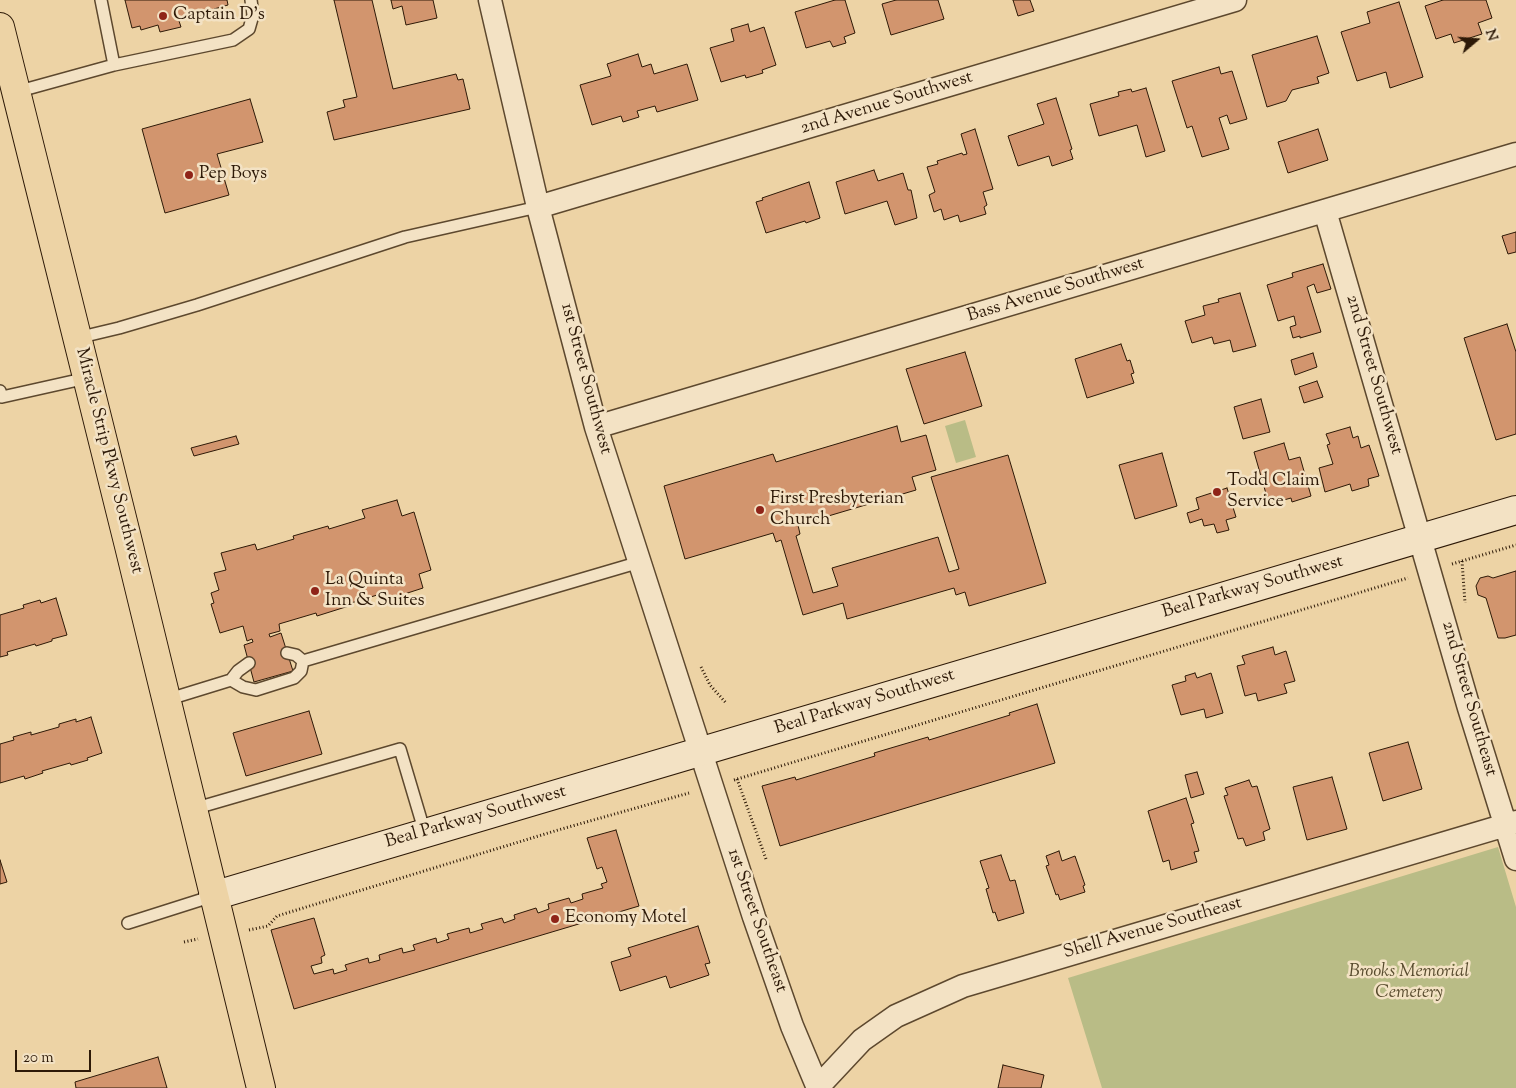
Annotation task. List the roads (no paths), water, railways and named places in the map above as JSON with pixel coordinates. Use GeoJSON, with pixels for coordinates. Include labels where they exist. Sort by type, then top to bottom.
{"type":"FeatureCollection","features":[{"type":"Feature","properties":{"kind":"highway","name":"Miracle Strip Pkwy Southwest"},"geometry":{"type":"LineString","coordinates":[[0,28],[261,1088]]}},
{"type":"Feature","properties":{"kind":"main road","name":"Beal Parkway Southwest"},"geometry":{"type":"LineString","coordinates":[[213,896],[1516,510]]}},
{"type":"Feature","properties":{"kind":"street","name":"1st Street Southwest"},"geometry":{"type":"LineString","coordinates":[[490,0],[538,207],[596,427],[700,751]]}},
{"type":"Feature","properties":{"kind":"street","name":"2nd Avenue Southwest"},"geometry":{"type":"LineString","coordinates":[[538,207],[1235,0]]}},
{"type":"Feature","properties":{"kind":"street","name":"Bass Avenue Southwest"},"geometry":{"type":"LineString","coordinates":[[596,427],[1516,154]]}},
{"type":"Feature","properties":{"kind":"street","name":"2nd Street Southwest"},"geometry":{"type":"LineString","coordinates":[[1325,211],[1420,538]]}},
{"type":"Feature","properties":{"kind":"street","name":"2nd Street Southeast"},"geometry":{"type":"LineString","coordinates":[[1420,538],[1470,708],[1511,824],[1516,859]]}},
{"type":"Feature","properties":{"kind":"street","name":"1st Street Southeast"},"geometry":{"type":"LineString","coordinates":[[700,751],[789,1017],[818,1088]]}},
{"type":"Feature","properties":{"kind":"street","name":"Shell Avenue Southeast"},"geometry":{"type":"LineString","coordinates":[[818,1088],[862,1040],[896,1016],[963,986],[1511,824]]}},
{"type":"Feature","properties":{"kind":"lane"},"geometry":{"type":"LineString","coordinates":[[101,0],[114,65]]}},
{"type":"Feature","properties":{"kind":"lane"},"geometry":{"type":"LineString","coordinates":[[16,92],[114,65],[233,40],[249,29],[253,15],[250,0]]}},
{"type":"Feature","properties":{"kind":"lane"},"geometry":{"type":"LineString","coordinates":[[77,338],[120,328],[405,237],[538,207]]}},
{"type":"Feature","properties":{"kind":"lane"},"geometry":{"type":"LineString","coordinates":[[0,391],[2,397],[87,378]]}},
{"type":"Feature","properties":{"kind":"lane"},"geometry":{"type":"LineString","coordinates":[[303,661],[640,562]]}},
{"type":"Feature","properties":{"kind":"lane"},"geometry":{"type":"LineString","coordinates":[[287,653],[296,655],[303,661]]}},
{"type":"Feature","properties":{"kind":"lane"},"geometry":{"type":"LineString","coordinates":[[231,680],[243,688],[256,690],[294,678],[301,671],[303,661]]}},
{"type":"Feature","properties":{"kind":"lane"},"geometry":{"type":"LineString","coordinates":[[166,700],[231,680],[238,671],[249,663]]}},
{"type":"Feature","properties":{"kind":"lane"},"geometry":{"type":"LineString","coordinates":[[193,809],[400,749],[425,833]]}},
{"type":"Feature","properties":{"kind":"lane"},"geometry":{"type":"LineString","coordinates":[[128,923],[213,896]]}},
{"type":"Feature","properties":{"kind":"place","name":"Captain D's"},"geometry":{"type":"Point","coordinates":[163,16]}},
{"type":"Feature","properties":{"kind":"place","name":"Pep Boys"},"geometry":{"type":"Point","coordinates":[189,175]}},
{"type":"Feature","properties":{"kind":"place","name":"Todd Claim Service"},"geometry":{"type":"Point","coordinates":[1217,492]}},
{"type":"Feature","properties":{"kind":"place","name":"First Presbyterian Church"},"geometry":{"type":"Point","coordinates":[760,510]}},
{"type":"Feature","properties":{"kind":"place","name":"La Quinta Inn & Suites"},"geometry":{"type":"Point","coordinates":[315,591]}},
{"type":"Feature","properties":{"kind":"place","name":"Economy Motel"},"geometry":{"type":"Point","coordinates":[555,919]}},
{"type":"Feature","properties":{"kind":"park label","name":"Brooks Memorial Cemetery"},"geometry":{"type":"Point","coordinates":[1409,983]}}]}
